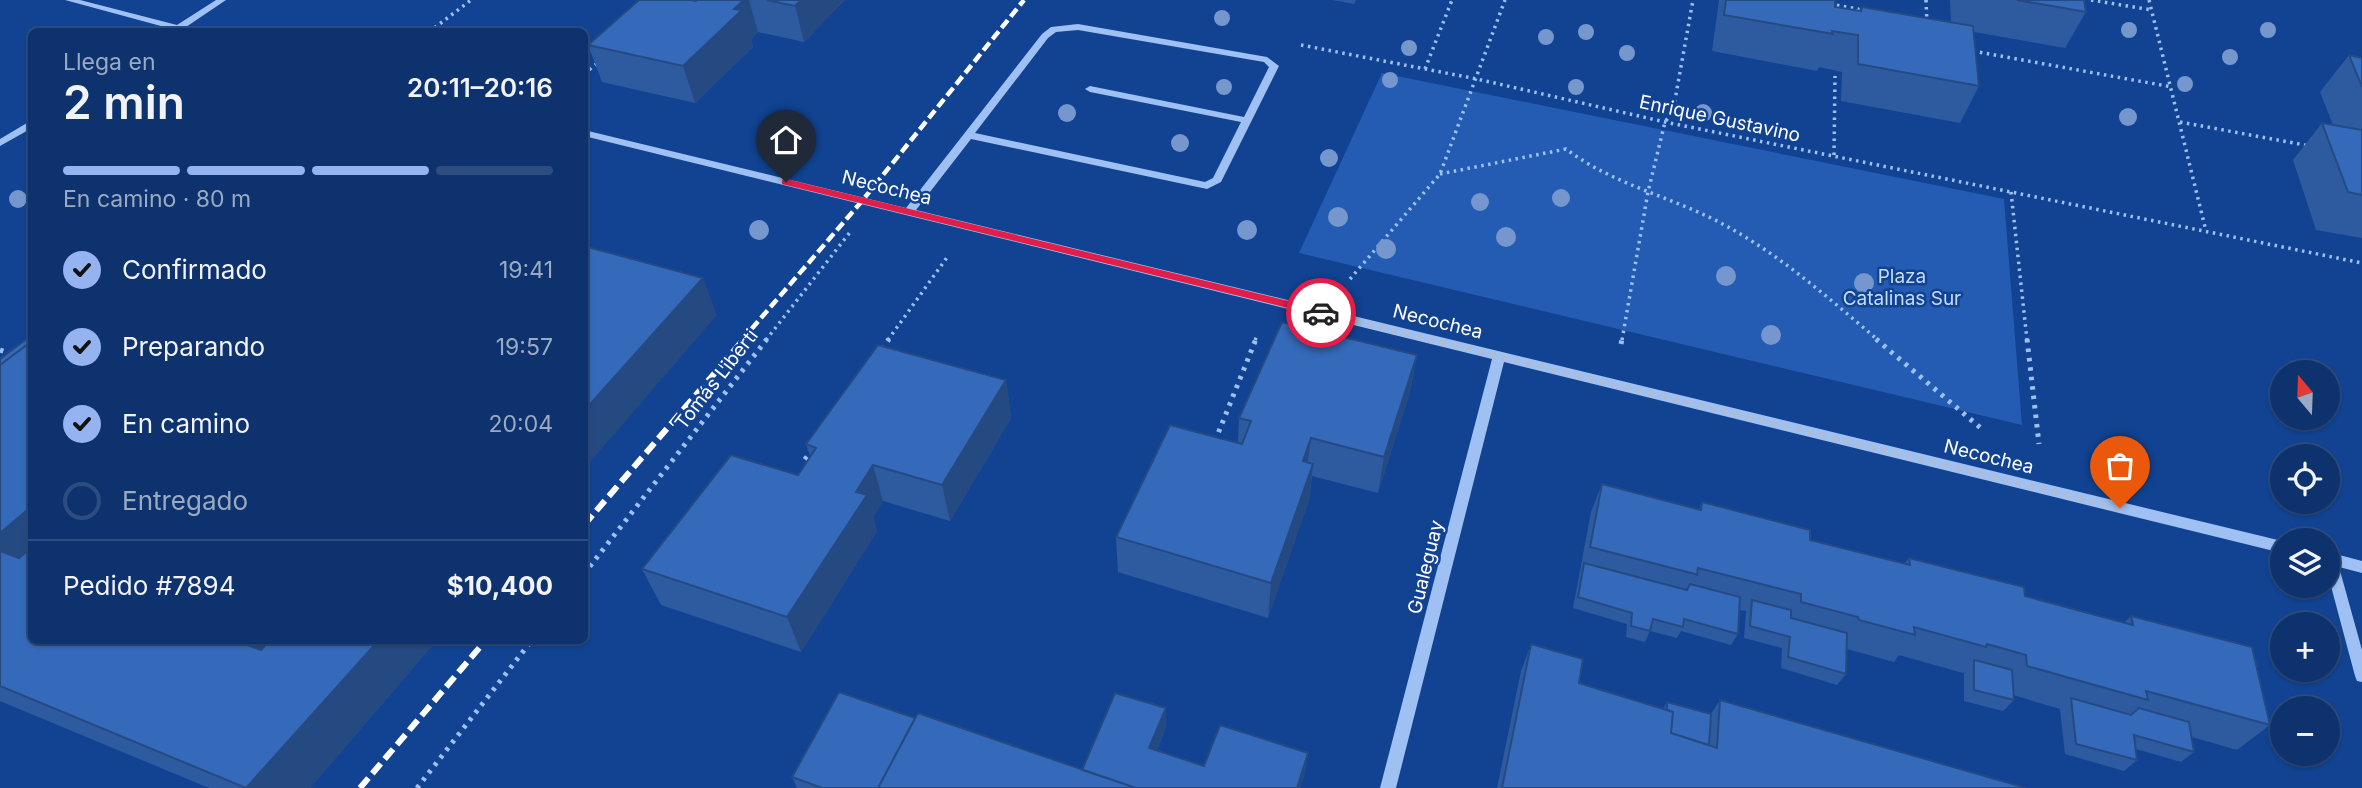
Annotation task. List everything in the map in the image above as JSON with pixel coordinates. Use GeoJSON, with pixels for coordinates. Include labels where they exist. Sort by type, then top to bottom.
{"type":"FeatureCollection","features":[{"type":"Feature","properties":{"kind":"street"},"geometry":{"type":"LineString","coordinates":[[69,0],[169,28]]}},
{"type":"Feature","properties":{"kind":"street"},"geometry":{"type":"LineString","coordinates":[[179,28],[222,0]]}},
{"type":"Feature","properties":{"kind":"street"},"geometry":{"type":"LineString","coordinates":[[909,212],[1045,36],[1054,29],[1078,27],[1272,63],[1274,66],[1217,180],[1207,186],[969,135]]}},
{"type":"Feature","properties":{"kind":"street"},"geometry":{"type":"LineString","coordinates":[[1090,89],[1246,120]]}},
{"type":"Feature","properties":{"kind":"street"},"geometry":{"type":"LineString","coordinates":[[0,143],[28,126]]}},
{"type":"Feature","properties":{"kind":"street","name":"Necochea"},"geometry":{"type":"LineString","coordinates":[[588,134],[2270,544]]}},
{"type":"Feature","properties":{"kind":"street","name":"Gualeguay"},"geometry":{"type":"LineString","coordinates":[[1388,788],[1499,356]]}},
{"type":"Feature","properties":{"kind":"street"},"geometry":{"type":"LineString","coordinates":[[2340,561],[2362,566]]}},
{"type":"Feature","properties":{"kind":"street"},"geometry":{"type":"LineString","coordinates":[[2340,598],[2362,676]]}},
{"type":"Feature","properties":{"kind":"path"},"geometry":{"type":"LineString","coordinates":[[434,28],[471,0]]}},
{"type":"Feature","properties":{"kind":"path"},"geometry":{"type":"LineString","coordinates":[[1425,69],[1452,0]]}},
{"type":"Feature","properties":{"kind":"path"},"geometry":{"type":"LineString","coordinates":[[1350,279],[1440,174],[1506,0]]}},
{"type":"Feature","properties":{"kind":"path"},"geometry":{"type":"LineString","coordinates":[[1621,344],[1648,192],[1665,122],[1673,111],[1693,0]]}},
{"type":"Feature","properties":{"kind":"path"},"geometry":{"type":"LineString","coordinates":[[1926,0],[1927,32]]}},
{"type":"Feature","properties":{"kind":"path"},"geometry":{"type":"LineString","coordinates":[[2091,0],[2152,10]]}},
{"type":"Feature","properties":{"kind":"path"},"geometry":{"type":"LineString","coordinates":[[2149,0],[2206,231]]}},
{"type":"Feature","properties":{"kind":"path"},"geometry":{"type":"LineString","coordinates":[[1820,2],[1858,9],[1858,20]]}},
{"type":"Feature","properties":{"kind":"path","name":"Enrique Gustavino"},"geometry":{"type":"LineString","coordinates":[[1290,43],[1477,79],[1665,122],[2362,263]]}},
{"type":"Feature","properties":{"kind":"path"},"geometry":{"type":"LineString","coordinates":[[1968,50],[2172,87]]}},
{"type":"Feature","properties":{"kind":"path"},"geometry":{"type":"LineString","coordinates":[[588,71],[604,58]]}},
{"type":"Feature","properties":{"kind":"path"},"geometry":{"type":"LineString","coordinates":[[1834,156],[1835,76]]}},
{"type":"Feature","properties":{"kind":"path"},"geometry":{"type":"LineString","coordinates":[[2180,122],[2322,148]]}},
{"type":"Feature","properties":{"kind":"path"},"geometry":{"type":"LineString","coordinates":[[1440,174],[1566,149],[1583,162],[1614,178],[1715,220],[1783,260],[1983,430]]}},
{"type":"Feature","properties":{"kind":"path"},"geometry":{"type":"LineString","coordinates":[[2011,192],[2039,444]]}},
{"type":"Feature","properties":{"kind":"path","name":"Tomás Liberti"},"geometry":{"type":"LineString","coordinates":[[588,568],[873,203]]}},
{"type":"Feature","properties":{"kind":"path"},"geometry":{"type":"LineString","coordinates":[[882,350],[968,226]]}},
{"type":"Feature","properties":{"kind":"path"},"geometry":{"type":"LineString","coordinates":[[1223,443],[1213,440],[1272,301]]}},
{"type":"Feature","properties":{"kind":"path"},"geometry":{"type":"LineString","coordinates":[[0,350],[19,356]]}},
{"type":"Feature","properties":{"kind":"path"},"geometry":{"type":"LineString","coordinates":[[813,465],[803,462],[819,440]]}},
{"type":"Feature","properties":{"kind":"path"},"geometry":{"type":"LineString","coordinates":[[417,788],[529,644]]}},
{"type":"Feature","properties":{"kind":"green space","name":"Plaza Catalinas Sur"},"geometry":{"type":"Polygon","coordinates":[[[1382,73],[2004,199],[2022,425],[1299,253],[1382,73]]]}},
{"type":"Feature","properties":{"kind":"building"},"geometry":{"type":"Polygon","coordinates":[[[639,0],[744,0],[734,9],[742,10],[683,66],[588,45],[639,0]]]}},
{"type":"Feature","properties":{"kind":"building"},"geometry":{"type":"Polygon","coordinates":[[[767,0],[801,0],[795,6],[767,0]]]}},
{"type":"Feature","properties":{"kind":"building"},"geometry":{"type":"Polygon","coordinates":[[[1726,0],[1835,0],[1835,7],[1861,11],[1862,7],[1973,26],[1979,86],[1858,64],[1858,35],[1832,31],[1833,34],[1724,15],[1726,0]]]}},
{"type":"Feature","properties":{"kind":"building"},"geometry":{"type":"Polygon","coordinates":[[[2017,0],[2084,0],[2086,12],[2017,0]]]}},
{"type":"Feature","properties":{"kind":"building"},"geometry":{"type":"Polygon","coordinates":[[[2349,55],[2362,58],[2362,87],[2349,55]]]}},
{"type":"Feature","properties":{"kind":"building"},"geometry":{"type":"Polygon","coordinates":[[[2322,123],[2362,130],[2362,195],[2348,192],[2322,123]]]}},
{"type":"Feature","properties":{"kind":"building"},"geometry":{"type":"Polygon","coordinates":[[[588,247],[703,278],[588,407],[588,247]]]}},
{"type":"Feature","properties":{"kind":"building"},"geometry":{"type":"Polygon","coordinates":[[[1282,322],[1417,355],[1384,457],[1311,438],[1303,461],[1313,464],[1271,583],[1116,537],[1170,425],[1242,444],[1251,421],[1239,418],[1282,322]]]}},
{"type":"Feature","properties":{"kind":"building"},"geometry":{"type":"Polygon","coordinates":[[[28,338],[28,344],[0,365],[0,359],[28,338]]]}},
{"type":"Feature","properties":{"kind":"building"},"geometry":{"type":"Polygon","coordinates":[[[28,344],[28,509],[0,533],[0,365],[28,344]]]}},
{"type":"Feature","properties":{"kind":"building"},"geometry":{"type":"Polygon","coordinates":[[[878,345],[1006,380],[942,485],[873,465],[856,492],[867,495],[787,617],[642,569],[731,455],[798,475],[816,448],[806,444],[878,345]]]}},
{"type":"Feature","properties":{"kind":"building"},"geometry":{"type":"Polygon","coordinates":[[[1602,484],[1701,510],[1702,502],[1810,530],[1810,540],[1910,565],[1909,558],[2024,587],[2025,596],[2133,625],[2131,616],[2252,647],[2270,725],[2146,691],[2148,700],[2027,666],[2026,655],[1987,644],[1986,647],[1914,627],[1915,635],[1859,620],[1858,617],[1801,602],[1801,594],[1698,568],[1697,575],[1590,547],[1602,484]]]}},
{"type":"Feature","properties":{"kind":"building"},"geometry":{"type":"Polygon","coordinates":[[[28,550],[28,644],[245,644],[261,650],[266,644],[375,644],[246,788],[0,686],[0,551],[19,558],[28,550]]]}},
{"type":"Feature","properties":{"kind":"building"},"geometry":{"type":"Polygon","coordinates":[[[1584,563],[1687,590],[1690,584],[1740,597],[1738,634],[1684,619],[1683,627],[1653,619],[1650,631],[1631,626],[1632,613],[1578,597],[1584,563]]]}},
{"type":"Feature","properties":{"kind":"building"},"geometry":{"type":"Polygon","coordinates":[[[1752,600],[1791,610],[1791,618],[1847,633],[1846,674],[1788,657],[1790,637],[1750,626],[1752,600]]]}},
{"type":"Feature","properties":{"kind":"building"},"geometry":{"type":"Polygon","coordinates":[[[1531,644],[1583,659],[1579,683],[1673,712],[1671,733],[1717,748],[1720,700],[2026,788],[1502,788],[1531,644]]]}},
{"type":"Feature","properties":{"kind":"building"},"geometry":{"type":"Polygon","coordinates":[[[1975,660],[2012,670],[2014,700],[1974,690],[1975,660]]]}},
{"type":"Feature","properties":{"kind":"building"},"geometry":{"type":"Polygon","coordinates":[[[839,692],[915,718],[878,788],[822,788],[792,777],[839,692]]]}},
{"type":"Feature","properties":{"kind":"building"},"geometry":{"type":"Polygon","coordinates":[[[1115,693],[1166,708],[1149,748],[1204,766],[1220,725],[1308,753],[1297,788],[1136,788],[1082,770],[1115,693]]]}},
{"type":"Feature","properties":{"kind":"building"},"geometry":{"type":"Polygon","coordinates":[[[2071,698],[2131,715],[2139,708],[2189,722],[2194,752],[2134,735],[2137,760],[2076,744],[2071,698]]]}},
{"type":"Feature","properties":{"kind":"building"},"geometry":{"type":"Polygon","coordinates":[[[1667,702],[1711,714],[1709,745],[1671,733],[1673,712],[1667,710],[1667,702]]]}},
{"type":"Feature","properties":{"kind":"building"},"geometry":{"type":"Polygon","coordinates":[[[918,713],[1136,788],[878,788],[918,713]]]}},
{"type":"Feature","properties":{"kind":"railway"},"geometry":{"type":"LineString","coordinates":[[742,340],[862,201],[1024,0]]}},
{"type":"Feature","properties":{"kind":"railway"},"geometry":{"type":"LineString","coordinates":[[588,520],[744,339]]}},
{"type":"Feature","properties":{"kind":"railway"},"geometry":{"type":"LineString","coordinates":[[360,788],[483,644]]}},
{"type":"Feature","properties":{"kind":"way so far"},"geometry":{"type":"LineString","coordinates":[[1321,313],[2120,508]]}},
{"type":"Feature","properties":{"kind":"route"},"geometry":{"type":"LineString","coordinates":[[786,182],[1321,313]]}}]}
